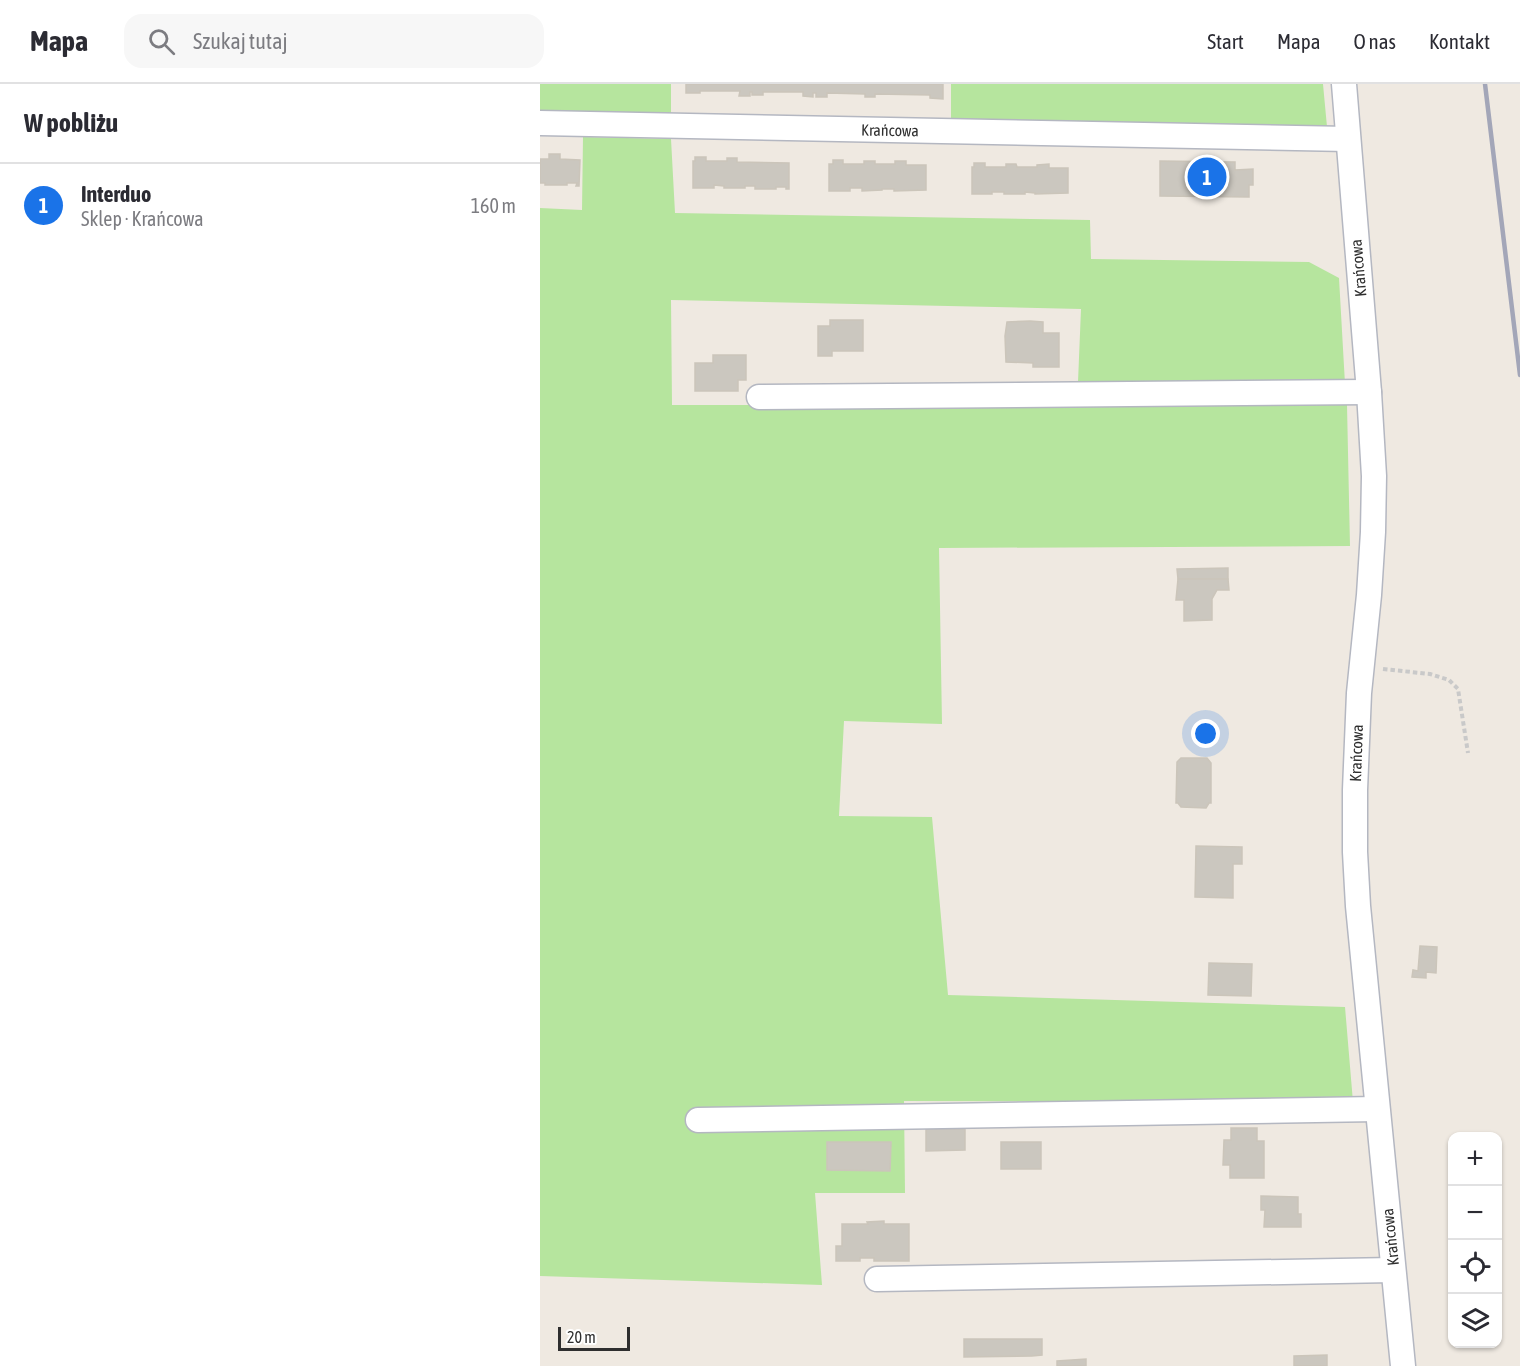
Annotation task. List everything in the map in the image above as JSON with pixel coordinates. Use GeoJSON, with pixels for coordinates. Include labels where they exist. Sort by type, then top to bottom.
{"type":"FeatureCollection","features":[{"type":"Feature","properties":{"kind":"street","name":"Krańcowa"},"geometry":{"type":"LineString","coordinates":[[1344,84],[1374,476],[1369,595],[1359,693],[1355,852],[1358,906],[1403,1366]]}},
{"type":"Feature","properties":{"kind":"street","name":"Krańcowa"},"geometry":{"type":"LineString","coordinates":[[540,123],[1348,139]]}},
{"type":"Feature","properties":{"kind":"street"},"geometry":{"type":"LineString","coordinates":[[759,397],[1369,392]]}},
{"type":"Feature","properties":{"kind":"street"},"geometry":{"type":"LineString","coordinates":[[698,1120],[1377,1109]]}},
{"type":"Feature","properties":{"kind":"street"},"geometry":{"type":"LineString","coordinates":[[877,1279],[1393,1270]]}},
{"type":"Feature","properties":{"kind":"path"},"geometry":{"type":"LineString","coordinates":[[1361,667],[1430,674],[1449,680],[1458,689],[1468,753]]}},
{"type":"Feature","properties":{"kind":"green space"},"geometry":{"type":"Polygon","coordinates":[[[540,84],[671,84],[671,117],[540,114],[540,84]]]}},
{"type":"Feature","properties":{"kind":"green space"},"geometry":{"type":"Polygon","coordinates":[[[951,84],[1323,84],[1327,127],[951,122],[951,84]]]}},
{"type":"Feature","properties":{"kind":"green space"},"geometry":{"type":"Polygon","coordinates":[[[583,137],[671,139],[675,213],[1090,220],[1091,259],[1309,262],[1339,278],[1345,384],[1078,382],[1081,309],[671,300],[672,405],[1347,405],[1350,546],[939,548],[942,724],[844,721],[839,816],[932,817],[948,995],[1345,1007],[1353,1102],[904,1101],[905,1193],[815,1193],[822,1285],[540,1276],[540,208],[582,210],[583,137]]]}},
{"type":"Feature","properties":{"kind":"building"},"geometry":{"type":"Polygon","coordinates":[[[686,84],[943,84],[943,99],[930,98],[930,95],[875,94],[875,97],[865,97],[865,94],[827,93],[827,97],[816,97],[816,93],[813,93],[813,97],[803,96],[803,92],[763,92],[763,95],[752,95],[750,92],[750,96],[739,96],[740,91],[686,93],[686,84]]]}},
{"type":"Feature","properties":{"kind":"building"},"geometry":{"type":"Polygon","coordinates":[[[549,154],[560,154],[560,159],[580,160],[579,186],[576,186],[577,183],[545,185],[545,183],[540,183],[540,159],[549,159],[549,154]]]}},
{"type":"Feature","properties":{"kind":"building"},"geometry":{"type":"Polygon","coordinates":[[[695,157],[706,157],[706,161],[727,161],[727,158],[737,158],[737,162],[789,163],[789,189],[776,187],[776,189],[755,189],[755,186],[724,188],[724,186],[714,185],[714,188],[693,188],[695,157]]]}},
{"type":"Feature","properties":{"kind":"building"},"geometry":{"type":"Polygon","coordinates":[[[833,160],[843,160],[843,164],[864,164],[864,161],[875,161],[875,164],[895,164],[895,161],[906,161],[906,165],[926,165],[926,190],[862,191],[862,188],[850,188],[850,191],[829,191],[829,164],[833,164],[833,160]]]}},
{"type":"Feature","properties":{"kind":"building"},"geometry":{"type":"Polygon","coordinates":[[[1160,161],[1235,162],[1235,170],[1253,169],[1253,185],[1249,185],[1249,197],[1160,196],[1160,161]]]}},
{"type":"Feature","properties":{"kind":"building"},"geometry":{"type":"Polygon","coordinates":[[[974,163],[985,163],[985,167],[1006,167],[1006,164],[1016,164],[1017,167],[1037,167],[1037,165],[1049,164],[1049,168],[1068,168],[1068,193],[972,194],[974,163]]]}},
{"type":"Feature","properties":{"kind":"building"},"geometry":{"type":"Polygon","coordinates":[[[830,320],[863,320],[863,351],[832,351],[832,356],[818,356],[818,326],[830,326],[830,320]]]}},
{"type":"Feature","properties":{"kind":"building"},"geometry":{"type":"Polygon","coordinates":[[[1007,322],[1043,322],[1043,333],[1059,333],[1059,367],[1033,367],[1033,363],[1006,362],[1007,322]]]}},
{"type":"Feature","properties":{"kind":"building"},"geometry":{"type":"Polygon","coordinates":[[[713,355],[746,355],[746,380],[738,380],[738,391],[695,391],[695,363],[713,363],[713,355]]]}},
{"type":"Feature","properties":{"kind":"building"},"geometry":{"type":"Polygon","coordinates":[[[1228,568],[1228,579],[1178,579],[1177,569],[1228,568]]]}},
{"type":"Feature","properties":{"kind":"building"},"geometry":{"type":"Polygon","coordinates":[[[1178,579],[1228,579],[1229,590],[1217,590],[1212,599],[1212,620],[1184,621],[1184,600],[1176,600],[1178,579]]]}},
{"type":"Feature","properties":{"kind":"building"},"geometry":{"type":"Polygon","coordinates":[[[1181,758],[1207,758],[1211,763],[1211,803],[1206,808],[1181,807],[1176,803],[1177,762],[1181,758]]]}},
{"type":"Feature","properties":{"kind":"building"},"geometry":{"type":"Polygon","coordinates":[[[1196,846],[1242,847],[1242,864],[1233,864],[1233,898],[1195,897],[1196,846]]]}},
{"type":"Feature","properties":{"kind":"building"},"geometry":{"type":"Polygon","coordinates":[[[1420,946],[1437,947],[1436,973],[1426,972],[1426,978],[1412,977],[1413,970],[1418,971],[1420,946]]]}},
{"type":"Feature","properties":{"kind":"building"},"geometry":{"type":"Polygon","coordinates":[[[1209,963],[1252,964],[1251,996],[1208,995],[1209,963]]]}},
{"type":"Feature","properties":{"kind":"building"},"geometry":{"type":"Polygon","coordinates":[[[1231,1128],[1257,1128],[1257,1141],[1264,1141],[1264,1178],[1230,1178],[1230,1165],[1223,1165],[1224,1140],[1231,1140],[1231,1128]]]}},
{"type":"Feature","properties":{"kind":"building"},"geometry":{"type":"Polygon","coordinates":[[[926,1129],[965,1129],[965,1150],[926,1151],[926,1129]]]}},
{"type":"Feature","properties":{"kind":"building"},"geometry":{"type":"Polygon","coordinates":[[[827,1142],[891,1142],[890,1171],[827,1170],[827,1142]]]}},
{"type":"Feature","properties":{"kind":"building"},"geometry":{"type":"Polygon","coordinates":[[[1001,1142],[1041,1142],[1041,1169],[1001,1169],[1001,1142]]]}},
{"type":"Feature","properties":{"kind":"building"},"geometry":{"type":"Polygon","coordinates":[[[1261,1196],[1298,1197],[1301,1227],[1264,1227],[1265,1210],[1261,1210],[1261,1196]]]}},
{"type":"Feature","properties":{"kind":"building"},"geometry":{"type":"Polygon","coordinates":[[[884,1221],[884,1224],[909,1224],[909,1261],[874,1261],[874,1258],[860,1258],[860,1261],[836,1261],[836,1246],[842,1246],[842,1224],[868,1224],[867,1222],[884,1221]]]}},
{"type":"Feature","properties":{"kind":"building"},"geometry":{"type":"Polygon","coordinates":[[[964,1339],[1042,1339],[1042,1355],[964,1357],[964,1339]]]}},
{"type":"Feature","properties":{"kind":"building"},"geometry":{"type":"Polygon","coordinates":[[[1327,1355],[1327,1366],[1294,1366],[1294,1356],[1327,1355]]]}},
{"type":"Feature","properties":{"kind":"building"},"geometry":{"type":"Polygon","coordinates":[[[1086,1359],[1086,1366],[1057,1366],[1057,1361],[1086,1359]]]}},
{"type":"Feature","properties":{"kind":"railway"},"geometry":{"type":"LineString","coordinates":[[1485,84],[1520,375]]}},
{"type":"Feature","properties":{"kind":"place","name":"Interduo"},"geometry":{"type":"Point","coordinates":[1207,177]}}]}
